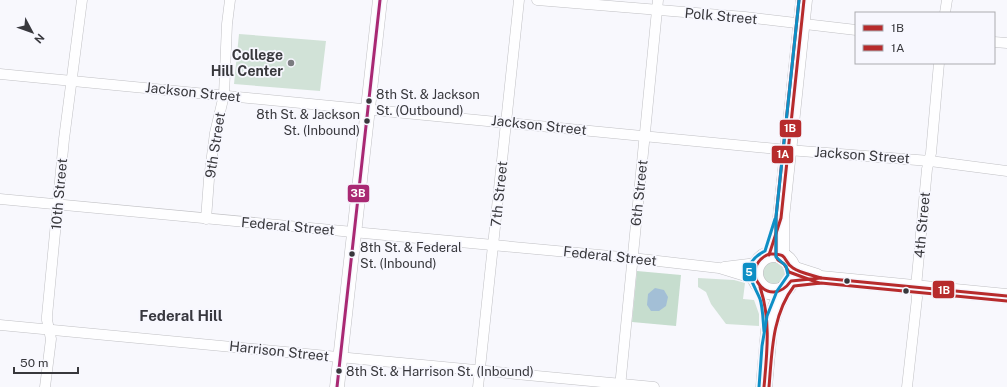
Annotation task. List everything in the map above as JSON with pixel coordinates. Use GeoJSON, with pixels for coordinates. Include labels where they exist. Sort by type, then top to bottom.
{"type":"FeatureCollection","features":[{"type":"Feature","properties":{"kind":"main road"},"geometry":{"type":"LineString","coordinates":[[789,279],[774,292],[765,290],[765,268],[781,218],[804,0]]}},
{"type":"Feature","properties":{"kind":"main road"},"geometry":{"type":"LineString","coordinates":[[764,387],[769,330],[775,309],[789,279],[788,260],[765,268]]}},
{"type":"Feature","properties":{"kind":"main road"},"geometry":{"type":"LineString","coordinates":[[765,268],[765,299],[769,330]]}},
{"type":"Feature","properties":{"kind":"street","name":"10th Street"},"geometry":{"type":"LineString","coordinates":[[45,387],[51,339],[47,320],[71,80],[82,0]]}},
{"type":"Feature","properties":{"kind":"street","name":"9th Street"},"geometry":{"type":"LineString","coordinates":[[206,219],[215,133],[224,95],[227,24],[230,0]]}},
{"type":"Feature","properties":{"kind":"street"},"geometry":{"type":"LineString","coordinates":[[337,387],[380,0]]}},
{"type":"Feature","properties":{"kind":"street","name":"7th Street"},"geometry":{"type":"LineString","coordinates":[[478,387],[519,0]]}},
{"type":"Feature","properties":{"kind":"street","name":"Polk Street"},"geometry":{"type":"LineString","coordinates":[[537,0],[658,5],[855,30]]}},
{"type":"Feature","properties":{"kind":"street"},"geometry":{"type":"LineString","coordinates":[[945,12],[946,0]]}},
{"type":"Feature","properties":{"kind":"street","name":"6th Street"},"geometry":{"type":"LineString","coordinates":[[620,385],[658,5]]}},
{"type":"Feature","properties":{"kind":"street"},"geometry":{"type":"LineString","coordinates":[[995,42],[1007,43]]}},
{"type":"Feature","properties":{"kind":"street","name":"4th Street"},"geometry":{"type":"LineString","coordinates":[[907,387],[917,298],[916,287],[926,176],[930,161],[939,64]]}},
{"type":"Feature","properties":{"kind":"street","name":"Jackson Street"},"geometry":{"type":"LineString","coordinates":[[0,74],[788,150],[930,161],[1007,171]]}},
{"type":"Feature","properties":{"kind":"street","name":"Federal Street"},"geometry":{"type":"LineString","coordinates":[[0,199],[632,258],[719,268],[765,268]]}},
{"type":"Feature","properties":{"kind":"street","name":"Federal Street"},"geometry":{"type":"LineString","coordinates":[[719,268],[765,268]]}},
{"type":"Feature","properties":{"kind":"street"},"geometry":{"type":"LineString","coordinates":[[789,279],[821,278],[1007,296]]}},
{"type":"Feature","properties":{"kind":"street","name":"Harrison Street"},"geometry":{"type":"LineString","coordinates":[[0,324],[480,370],[620,385],[654,387]]}},
{"type":"Feature","properties":{"kind":"green space"},"geometry":{"type":"Polygon","coordinates":[[[239,34],[326,41],[320,91],[234,84],[239,34]]]}},
{"type":"Feature","properties":{"kind":"green space"},"geometry":{"type":"Polygon","coordinates":[[[774,261],[782,265],[786,273],[782,281],[774,285],[766,281],[762,273],[766,265],[774,261]]]}},
{"type":"Feature","properties":{"kind":"green space"},"geometry":{"type":"Polygon","coordinates":[[[637,271],[681,275],[676,326],[632,322],[637,271]]]}},
{"type":"Feature","properties":{"kind":"green space"},"geometry":{"type":"Polygon","coordinates":[[[698,278],[734,280],[745,283],[743,299],[754,300],[759,314],[759,326],[726,324],[711,304],[706,292],[698,287],[698,278]]]}},
{"type":"Feature","properties":{"kind":"water"},"geometry":{"type":"Polygon","coordinates":[[[655,288],[664,290],[668,297],[666,306],[659,311],[651,311],[647,305],[648,294],[655,288]]]}},
{"type":"Feature","properties":{"kind":"transit line","name":"3B"},"geometry":{"type":"LineString","coordinates":[[337,387],[380,0]]}},
{"type":"Feature","properties":{"kind":"transit line","name":"1A"},"geometry":{"type":"LineString","coordinates":[[799,0],[776,217],[776,256],[789,272],[819,283]]}},
{"type":"Feature","properties":{"kind":"transit line","name":"5"},"geometry":{"type":"LineString","coordinates":[[759,387],[762,346],[767,316],[777,291],[788,275],[786,266],[776,257],[776,217],[799,0]]}},
{"type":"Feature","properties":{"kind":"transit line","name":"1B"},"geometry":{"type":"LineString","coordinates":[[769,255],[781,218],[804,0]]}},
{"type":"Feature","properties":{"kind":"transit line","name":"5"},"geometry":{"type":"LineString","coordinates":[[764,331],[761,303],[751,279],[749,267],[757,256],[765,251],[775,219]]}},
{"type":"Feature","properties":{"kind":"transit line","name":"1B"},"geometry":{"type":"LineString","coordinates":[[769,254],[783,256],[796,270],[821,278],[791,281],[782,289],[774,292],[766,290],[759,285],[755,269],[760,261],[769,254]]}},
{"type":"Feature","properties":{"kind":"transit line","name":"1B"},"geometry":{"type":"LineString","coordinates":[[821,278],[1007,296]]}},
{"type":"Feature","properties":{"kind":"transit line","name":"1A"},"geometry":{"type":"LineString","coordinates":[[769,387],[772,347],[777,321],[781,309],[794,286],[821,283],[1007,301]]}},
{"type":"Feature","properties":{"kind":"transit line","name":"1B"},"geometry":{"type":"LineString","coordinates":[[760,287],[766,312],[767,324],[764,387]]}},
{"type":"Feature","properties":{"kind":"place","name":"College Hill Center"},"geometry":{"type":"Point","coordinates":[291,63]}},
{"type":"Feature","properties":{"kind":"place","name":"8th St. & Jackson St. (Outbound)"},"geometry":{"type":"Point","coordinates":[369,101]}},
{"type":"Feature","properties":{"kind":"place","name":"8th St. & Jackson St. (Inbound)"},"geometry":{"type":"Point","coordinates":[367,121]}},
{"type":"Feature","properties":{"kind":"place","name":"8th St. & Federal St. (Inbound)"},"geometry":{"type":"Point","coordinates":[352,254]}},
{"type":"Feature","properties":{"kind":"place","name":"8th St. & Harrison St. (Inbound)"},"geometry":{"type":"Point","coordinates":[339,371]}},
{"type":"Feature","properties":{"kind":"district","name":"Federal Hill"},"geometry":{"type":"Point","coordinates":[181,315]}}]}
